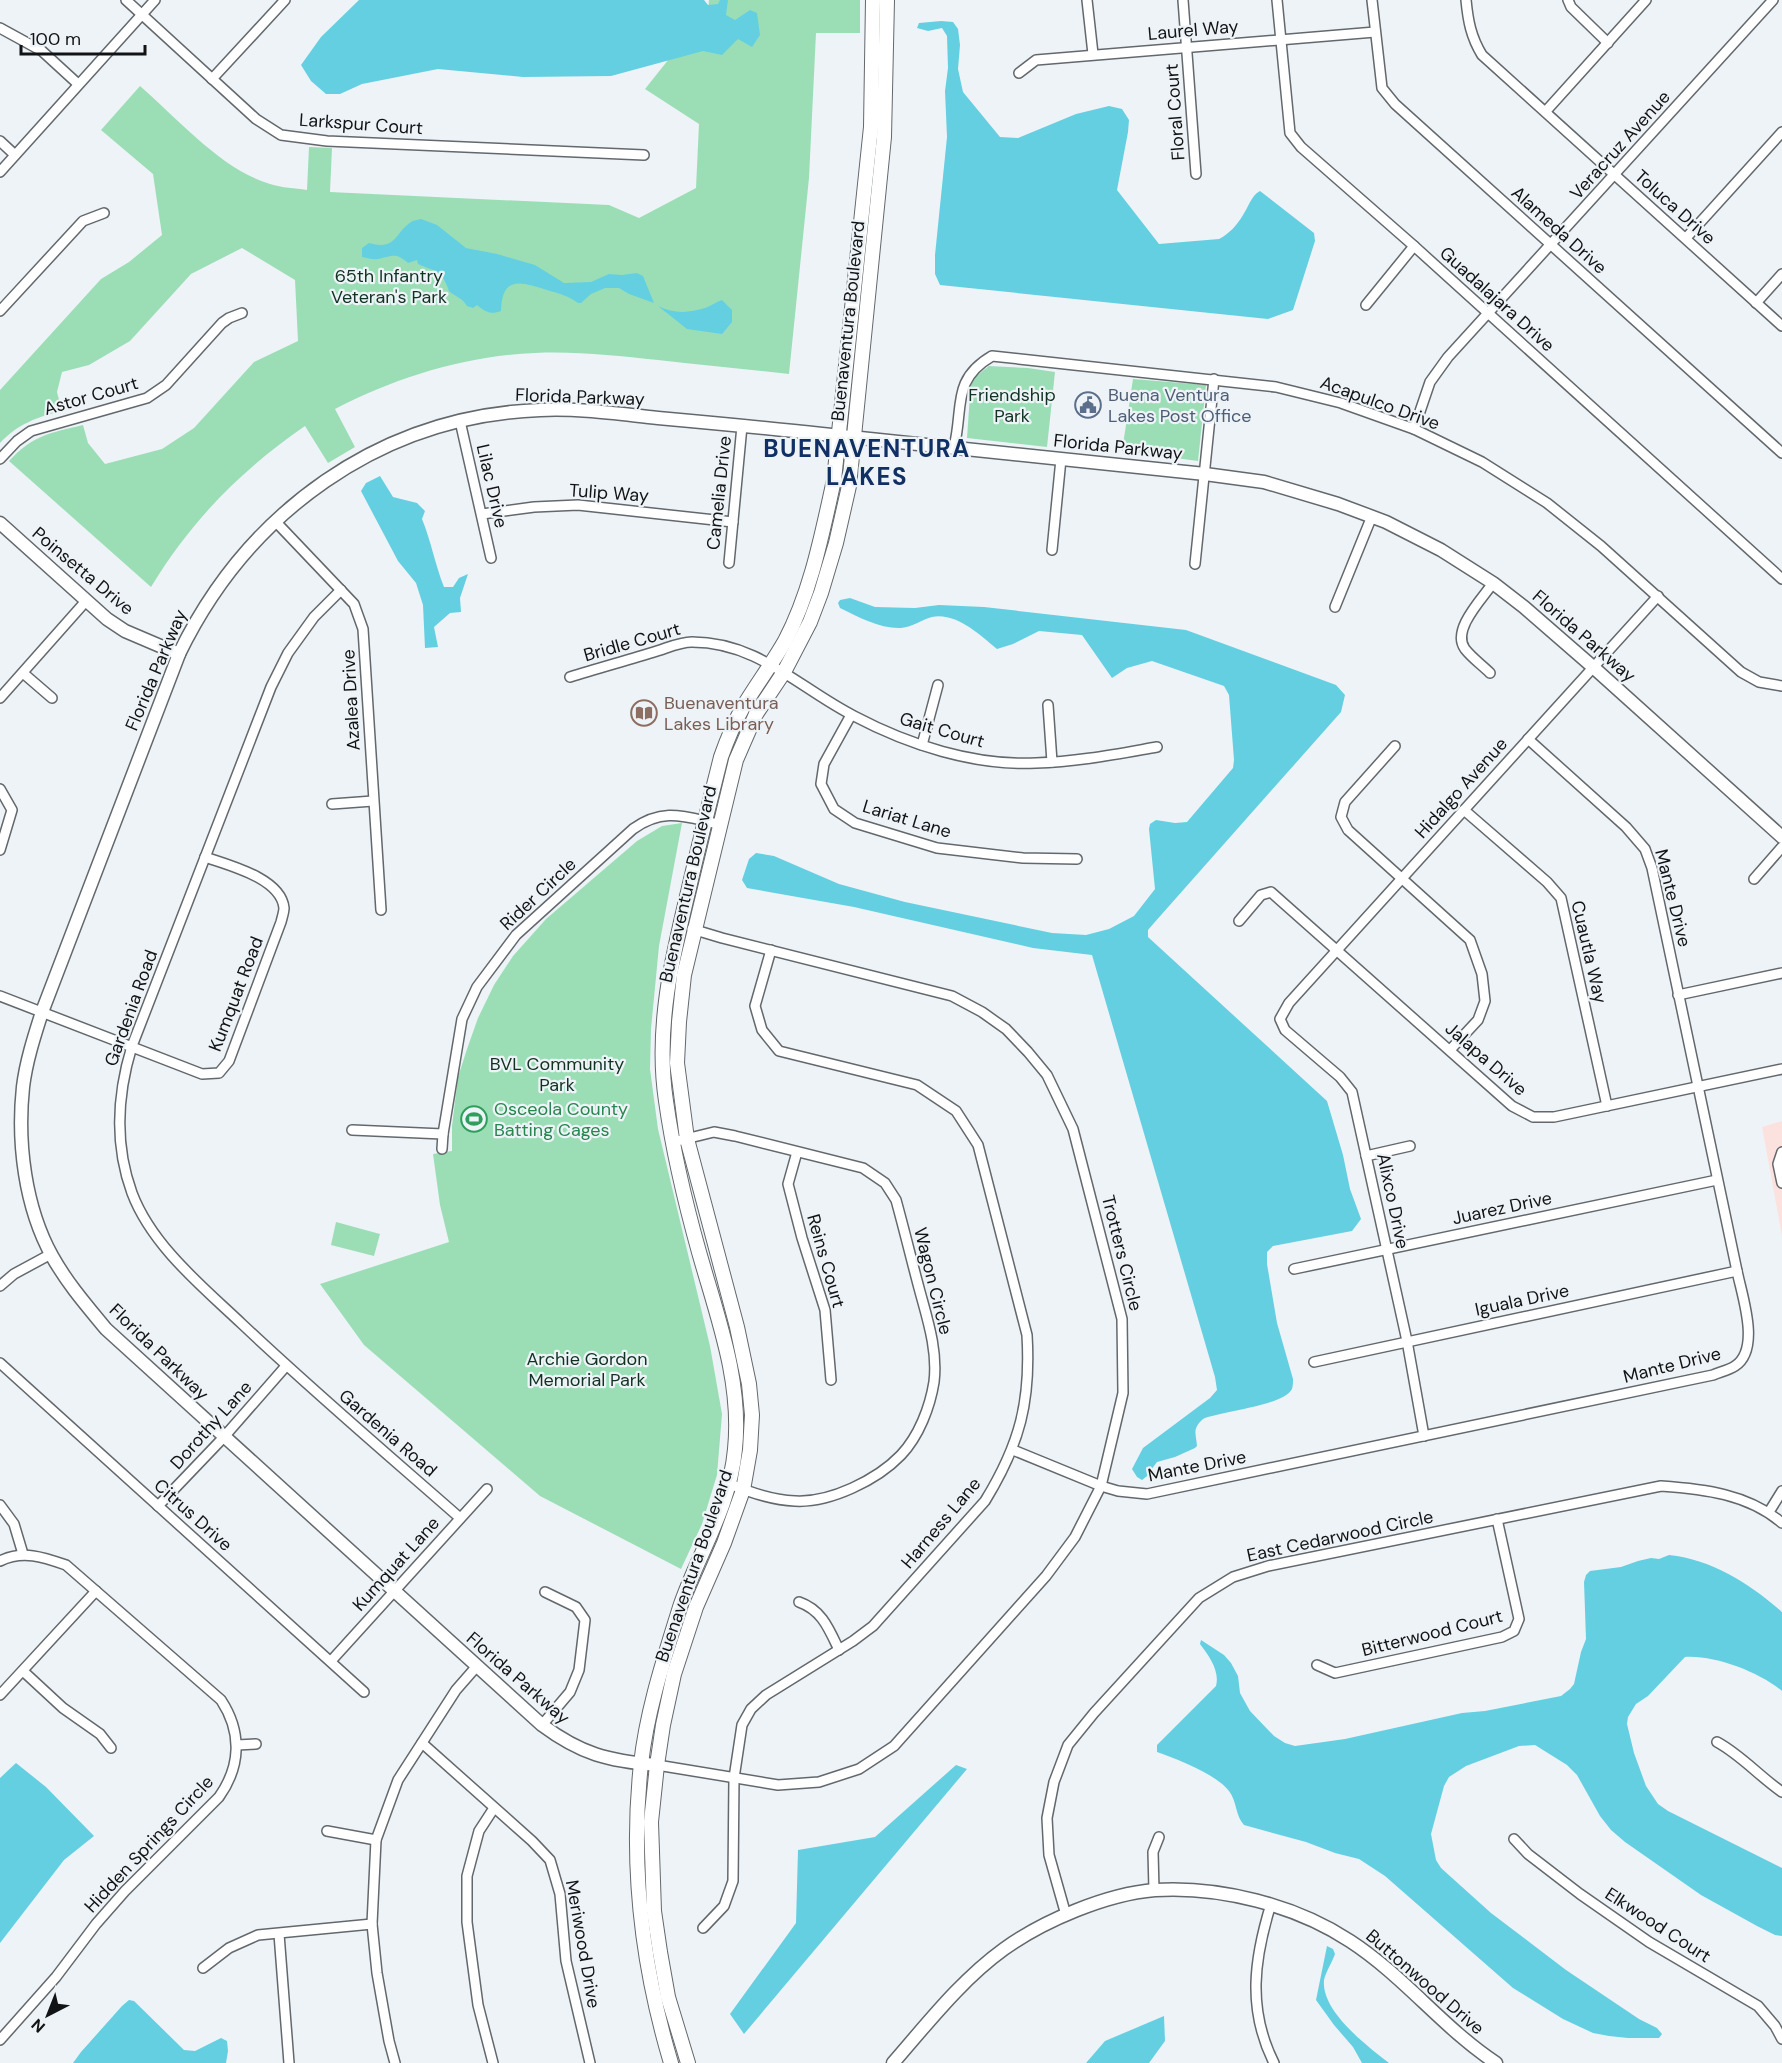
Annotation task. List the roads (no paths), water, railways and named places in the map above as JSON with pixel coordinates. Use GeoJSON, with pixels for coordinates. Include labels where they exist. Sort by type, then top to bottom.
{"type":"FeatureCollection","features":[{"type":"Feature","properties":{"kind":"main road","name":"Buenaventura Boulevard"},"geometry":{"type":"LineString","coordinates":[[688,2063],[668,1997],[660,1952],[654,1911],[651,1822],[663,1725],[674,1674],[696,1607],[724,1543],[743,1490],[750,1450],[752,1416],[749,1384],[737,1327],[687,1139],[677,1063],[684,975],[736,760],[756,714],[784,672],[810,622],[836,543],[849,486],[847,437],[871,127],[873,0]]}},
{"type":"Feature","properties":{"kind":"main road","name":"Buenaventura Boulevard"},"geometry":{"type":"LineString","coordinates":[[671,2063],[654,2001],[640,1919],[637,1876],[641,1764],[660,1670],[684,1597],[713,1532],[730,1484],[736,1433],[734,1383],[722,1331],[698,1249],[673,1142],[665,1096],[663,1024],[669,971],[721,757],[731,730],[785,640],[808,585],[847,437],[884,137],[888,0]]}},
{"type":"Feature","properties":{"kind":"street","name":"Larkspur Court"},"geometry":{"type":"LineString","coordinates":[[126,0],[256,119],[281,135],[327,141],[644,155]]}},
{"type":"Feature","properties":{"kind":"street"},"geometry":{"type":"LineString","coordinates":[[0,172],[155,0]]}},
{"type":"Feature","properties":{"kind":"street"},"geometry":{"type":"LineString","coordinates":[[212,80],[285,0]]}},
{"type":"Feature","properties":{"kind":"street"},"geometry":{"type":"LineString","coordinates":[[1087,0],[1093,54]]}},
{"type":"Feature","properties":{"kind":"street","name":"Floral Court"},"geometry":{"type":"LineString","coordinates":[[1183,0],[1196,174]]}},
{"type":"Feature","properties":{"kind":"street","name":"Guadalajara Drive"},"geometry":{"type":"LineString","coordinates":[[1277,0],[1290,133],[1301,147],[1414,246],[1782,579]]}},
{"type":"Feature","properties":{"kind":"street","name":"Alameda Drive"},"geometry":{"type":"LineString","coordinates":[[1372,0],[1382,88],[1395,104],[1782,453]]}},
{"type":"Feature","properties":{"kind":"street","name":"Toluca Drive"},"geometry":{"type":"LineString","coordinates":[[1466,0],[1473,40],[1482,54],[1782,326]]}},
{"type":"Feature","properties":{"kind":"street"},"geometry":{"type":"LineString","coordinates":[[1568,0],[1571,7],[1608,43]]}},
{"type":"Feature","properties":{"kind":"street"},"geometry":{"type":"LineString","coordinates":[[1546,111],[1646,0]]}},
{"type":"Feature","properties":{"kind":"street","name":"Veracruz Avenue"},"geometry":{"type":"LineString","coordinates":[[1414,429],[1430,382],[1448,357],[1773,0]]}},
{"type":"Feature","properties":{"kind":"street"},"geometry":{"type":"LineString","coordinates":[[0,28],[42,51],[78,84]]}},
{"type":"Feature","properties":{"kind":"street","name":"Laurel Way"},"geometry":{"type":"LineString","coordinates":[[1019,73],[1036,60],[1375,32]]}},
{"type":"Feature","properties":{"kind":"street"},"geometry":{"type":"LineString","coordinates":[[1686,238],[1782,132]]}},
{"type":"Feature","properties":{"kind":"street"},"geometry":{"type":"LineString","coordinates":[[0,141],[15,155]]}},
{"type":"Feature","properties":{"kind":"street"},"geometry":{"type":"LineString","coordinates":[[0,311],[83,221],[104,213]]}},
{"type":"Feature","properties":{"kind":"street"},"geometry":{"type":"LineString","coordinates":[[1366,305],[1414,246]]}},
{"type":"Feature","properties":{"kind":"street"},"geometry":{"type":"LineString","coordinates":[[1756,303],[1782,274]]}},
{"type":"Feature","properties":{"kind":"street","name":"Astor Court"},"geometry":{"type":"LineString","coordinates":[[0,459],[17,441],[31,431],[132,404],[158,392],[222,323],[242,313]]}},
{"type":"Feature","properties":{"kind":"street","name":"Acapulco Drive"},"geometry":{"type":"LineString","coordinates":[[954,447],[963,385],[978,364],[992,356],[1276,387],[1341,403],[1414,429],[1482,462],[1547,503],[1601,546],[1741,672],[1759,681],[1782,686]]}},
{"type":"Feature","properties":{"kind":"street"},"geometry":{"type":"LineString","coordinates":[[1195,564],[1214,379]]}},
{"type":"Feature","properties":{"kind":"street","name":"Florida Parkway"},"geometry":{"type":"LineString","coordinates":[[657,1765],[606,1759],[564,1742],[542,1725],[223,1438],[106,1329],[68,1282],[51,1254],[34,1211],[23,1160],[21,1123],[23,1087],[30,1047],[42,1012],[179,654],[205,604],[226,574],[275,521],[296,502],[345,468],[409,437],[460,421],[504,412],[542,410],[602,412],[954,447],[1264,482],[1372,516],[1441,550],[1493,583],[1593,667],[1782,837]]}},
{"type":"Feature","properties":{"kind":"street","name":"Lilac Drive"},"geometry":{"type":"LineString","coordinates":[[460,421],[491,558]]}},
{"type":"Feature","properties":{"kind":"street","name":"Camelia Drive"},"geometry":{"type":"LineString","coordinates":[[729,563],[742,426]]}},
{"type":"Feature","properties":{"kind":"street"},"geometry":{"type":"LineString","coordinates":[[1052,550],[1061,459]]}},
{"type":"Feature","properties":{"kind":"street","name":"Tulip Way"},"geometry":{"type":"LineString","coordinates":[[482,513],[578,505],[733,522]]}},
{"type":"Feature","properties":{"kind":"street"},"geometry":{"type":"LineString","coordinates":[[1335,607],[1372,516]]}},
{"type":"Feature","properties":{"kind":"street","name":"Azalea Drive"},"geometry":{"type":"LineString","coordinates":[[275,521],[354,604],[363,629],[381,910]]}},
{"type":"Feature","properties":{"kind":"street","name":"Poinsetta Drive"},"geometry":{"type":"LineString","coordinates":[[0,523],[106,619],[125,631],[179,654]]}},
{"type":"Feature","properties":{"kind":"street"},"geometry":{"type":"LineString","coordinates":[[1490,672],[1464,648],[1460,637],[1466,621],[1493,583]]}},
{"type":"Feature","properties":{"kind":"street","name":"Gardenia Road"},"geometry":{"type":"LineString","coordinates":[[341,590],[314,617],[288,653],[271,687],[132,1046],[123,1074],[119,1120],[120,1149],[132,1194],[147,1222],[178,1263],[286,1366],[460,1518]]}},
{"type":"Feature","properties":{"kind":"street","name":"Hidalgo Avenue"},"geometry":{"type":"LineString","coordinates":[[1289,1003],[1658,596]]}},
{"type":"Feature","properties":{"kind":"street"},"geometry":{"type":"LineString","coordinates":[[0,698],[87,601]]}},
{"type":"Feature","properties":{"kind":"street","name":"Bridle Court"},"geometry":{"type":"LineString","coordinates":[[570,677],[689,642],[726,645],[771,664]]}},
{"type":"Feature","properties":{"kind":"street","name":"Gait Court"},"geometry":{"type":"LineString","coordinates":[[771,664],[851,715],[880,730],[922,745],[980,760],[1035,764],[1157,747]]}},
{"type":"Feature","properties":{"kind":"street"},"geometry":{"type":"LineString","coordinates":[[23,673],[52,699]]}},
{"type":"Feature","properties":{"kind":"street"},"geometry":{"type":"LineString","coordinates":[[922,745],[938,685]]}},
{"type":"Feature","properties":{"kind":"street"},"geometry":{"type":"LineString","coordinates":[[1047,705],[1052,762]]}},
{"type":"Feature","properties":{"kind":"street","name":"Lariat Lane"},"geometry":{"type":"LineString","coordinates":[[851,715],[824,764],[821,784],[834,808],[855,823],[937,848],[1023,858],[1077,859]]}},
{"type":"Feature","properties":{"kind":"street","name":"Mante Drive"},"geometry":{"type":"LineString","coordinates":[[1013,1450],[1101,1486],[1118,1491],[1147,1494],[1713,1375],[1736,1366],[1747,1352],[1749,1334],[1737,1271],[1652,868],[1645,849],[1626,827],[1528,739]]}},
{"type":"Feature","properties":{"kind":"street"},"geometry":{"type":"LineString","coordinates":[[1395,746],[1345,802],[1341,817],[1348,830],[1470,940],[1482,974],[1485,1000],[1478,1020],[1450,1050]]}},
{"type":"Feature","properties":{"kind":"street"},"geometry":{"type":"LineString","coordinates":[[0,789],[12,810],[0,850]]}},
{"type":"Feature","properties":{"kind":"street"},"geometry":{"type":"LineString","coordinates":[[332,804],[374,801]]}},
{"type":"Feature","properties":{"kind":"street","name":"Cuautla Way"},"geometry":{"type":"LineString","coordinates":[[1464,810],[1547,882],[1561,898],[1607,1106]]}},
{"type":"Feature","properties":{"kind":"street","name":"Rider Circle"},"geometry":{"type":"LineString","coordinates":[[442,1149],[462,1019],[477,987],[516,935],[633,829],[646,820],[675,814],[719,824]]}},
{"type":"Feature","properties":{"kind":"street"},"geometry":{"type":"LineString","coordinates":[[1754,879],[1782,847]]}},
{"type":"Feature","properties":{"kind":"street","name":"Kumquat Road"},"geometry":{"type":"LineString","coordinates":[[0,996],[202,1074],[219,1073],[229,1061],[281,922],[284,907],[276,890],[260,878],[205,857]]}},
{"type":"Feature","properties":{"kind":"street","name":"Jalapa Drive"},"geometry":{"type":"LineString","coordinates":[[1239,921],[1261,896],[1271,892],[1338,949],[1512,1106],[1533,1117],[1554,1117],[1782,1069]]}},
{"type":"Feature","properties":{"kind":"street","name":"Trotters Circle"},"geometry":{"type":"LineString","coordinates":[[657,1765],[778,1785],[819,1782],[859,1769],[894,1746],[1046,1576],[1075,1537],[1101,1486],[1123,1393],[1122,1319],[1073,1129],[1047,1075],[1006,1029],[982,1012],[952,996],[680,926]]}},
{"type":"Feature","properties":{"kind":"street","name":"Harness Lane"},"geometry":{"type":"LineString","coordinates":[[703,1928],[724,1906],[733,1881],[734,1778],[742,1725],[751,1709],[766,1695],[864,1634],[888,1612],[985,1501],[1013,1450],[1022,1423],[1029,1367],[1028,1335],[978,1145],[956,1112],[916,1085],[779,1051],[762,1030],[755,1006],[771,951]]}},
{"type":"Feature","properties":{"kind":"street"},"geometry":{"type":"LineString","coordinates":[[1678,995],[1782,973]]}},
{"type":"Feature","properties":{"kind":"street","name":"Alixco Drive"},"geometry":{"type":"LineString","coordinates":[[1289,1003],[1280,1019],[1285,1029],[1340,1077],[1352,1092],[1407,1341],[1424,1436]]}},
{"type":"Feature","properties":{"kind":"street"},"geometry":{"type":"LineString","coordinates":[[352,1130],[443,1134]]}},
{"type":"Feature","properties":{"kind":"street","name":"Wagon Circle"},"geometry":{"type":"LineString","coordinates":[[673,1142],[714,1132],[863,1168],[885,1184],[896,1200],[932,1336],[934,1381],[928,1407],[918,1431],[901,1456],[861,1485],[827,1498],[797,1502],[770,1498],[730,1484]]}},
{"type":"Feature","properties":{"kind":"street"},"geometry":{"type":"LineString","coordinates":[[1366,1156],[1410,1146]]}},
{"type":"Feature","properties":{"kind":"street","name":"Reins Court"},"geometry":{"type":"LineString","coordinates":[[797,1152],[788,1184],[825,1310],[831,1380]]}},
{"type":"Feature","properties":{"kind":"street"},"geometry":{"type":"LineString","coordinates":[[1782,1152],[1778,1164],[1782,1183]]}},
{"type":"Feature","properties":{"kind":"street","name":"Juarez Drive"},"geometry":{"type":"LineString","coordinates":[[1294,1269],[1717,1180]]}},
{"type":"Feature","properties":{"kind":"street"},"geometry":{"type":"LineString","coordinates":[[0,1286],[14,1274],[51,1254]]}},
{"type":"Feature","properties":{"kind":"street","name":"Iguala Drive"},"geometry":{"type":"LineString","coordinates":[[1314,1362],[1737,1271]]}},
{"type":"Feature","properties":{"kind":"street","name":"Citrus Drive"},"geometry":{"type":"LineString","coordinates":[[0,1363],[364,1692]]}},
{"type":"Feature","properties":{"kind":"street","name":"Dorothy Lane"},"geometry":{"type":"LineString","coordinates":[[158,1506],[223,1438],[286,1366]]}},
{"type":"Feature","properties":{"kind":"street","name":"East Cedarwood Circle"},"geometry":{"type":"LineString","coordinates":[[1066,1915],[1049,1855],[1047,1818],[1054,1782],[1068,1745],[1094,1713],[1199,1598],[1233,1577],[1268,1566],[1661,1486],[1700,1488],[1739,1498],[1770,1512],[1782,1523]]}},
{"type":"Feature","properties":{"kind":"street","name":"Kumquat Lane"},"geometry":{"type":"LineString","coordinates":[[331,1661],[487,1489]]}},
{"type":"Feature","properties":{"kind":"street"},"geometry":{"type":"LineString","coordinates":[[1770,1512],[1782,1491]]}},
{"type":"Feature","properties":{"kind":"street"},"geometry":{"type":"LineString","coordinates":[[0,1505],[14,1524],[23,1554]]}},
{"type":"Feature","properties":{"kind":"street","name":"Bitterwood Court"},"geometry":{"type":"LineString","coordinates":[[1317,1665],[1335,1672],[1502,1637],[1514,1631],[1519,1618],[1497,1519]]}},
{"type":"Feature","properties":{"kind":"street","name":"Hidden Springs Circle"},"geometry":{"type":"LineString","coordinates":[[0,1561],[23,1554],[41,1556],[66,1565],[221,1701],[227,1710],[237,1745],[229,1783],[219,1797],[118,1899],[56,1977],[0,2040]]}},
{"type":"Feature","properties":{"kind":"street"},"geometry":{"type":"LineString","coordinates":[[0,1695],[96,1591]]}},
{"type":"Feature","properties":{"kind":"street"},"geometry":{"type":"LineString","coordinates":[[542,1725],[570,1692],[579,1670],[585,1620],[576,1607],[545,1592]]}},
{"type":"Feature","properties":{"kind":"street"},"geometry":{"type":"LineString","coordinates":[[799,1602],[809,1605],[819,1614],[840,1650]]}},
{"type":"Feature","properties":{"kind":"street"},"geometry":{"type":"LineString","coordinates":[[395,2063],[377,1973],[372,1924],[376,1840],[398,1780],[456,1690],[477,1666]]}},
{"type":"Feature","properties":{"kind":"street"},"geometry":{"type":"LineString","coordinates":[[23,1671],[63,1708],[100,1734],[111,1748]]}},
{"type":"Feature","properties":{"kind":"street"},"geometry":{"type":"LineString","coordinates":[[1716,1742],[1733,1750],[1782,1792]]}},
{"type":"Feature","properties":{"kind":"street","name":"Meriwood Drive"},"geometry":{"type":"LineString","coordinates":[[422,1743],[550,1860],[560,1894],[566,1961],[590,2063]]}},
{"type":"Feature","properties":{"kind":"street"},"geometry":{"type":"LineString","coordinates":[[237,1745],[256,1744]]}},
{"type":"Feature","properties":{"kind":"street"},"geometry":{"type":"LineString","coordinates":[[493,2063],[478,2005],[467,1922],[467,1876],[479,1831],[494,1808]]}},
{"type":"Feature","properties":{"kind":"street"},"geometry":{"type":"LineString","coordinates":[[327,1831],[376,1840]]}},
{"type":"Feature","properties":{"kind":"street"},"geometry":{"type":"LineString","coordinates":[[1154,1890],[1153,1852],[1159,1837]]}},
{"type":"Feature","properties":{"kind":"street","name":"Elkwood Court"},"geometry":{"type":"LineString","coordinates":[[1514,1839],[1528,1854],[1571,1887],[1649,1942],[1758,2006],[1775,2026],[1782,2039]]}},
{"type":"Feature","properties":{"kind":"street","name":"Buttonwood Drive"},"geometry":{"type":"LineString","coordinates":[[892,2063],[962,1986],[1002,1950],[1031,1932],[1066,1915],[1115,1898],[1154,1890],[1204,1893],[1271,1904],[1323,1926],[1358,1946],[1399,1979],[1474,2048],[1496,2063]]}},
{"type":"Feature","properties":{"kind":"street"},"geometry":{"type":"LineString","coordinates":[[1271,1904],[1263,1928],[1256,1963],[1256,1986],[1259,2022],[1274,2063]]}},
{"type":"Feature","properties":{"kind":"street"},"geometry":{"type":"LineString","coordinates":[[203,1968],[229,1948],[258,1935],[372,1924]]}},
{"type":"Feature","properties":{"kind":"street"},"geometry":{"type":"LineString","coordinates":[[279,1934],[289,2063]]}},
{"type":"Feature","properties":{"kind":"water"},"geometry":{"type":"Polygon","coordinates":[[[359,0],[704,0],[708,5],[718,4],[720,0],[728,0],[726,15],[735,20],[750,10],[757,13],[760,35],[752,47],[738,39],[722,55],[703,51],[611,76],[523,77],[438,69],[362,84],[340,94],[326,94],[311,81],[301,65],[321,37],[359,0]]]}},
{"type":"Feature","properties":{"kind":"water"},"geometry":{"type":"Polygon","coordinates":[[[953,22],[958,29],[960,45],[958,69],[963,92],[1000,137],[1018,138],[1076,114],[1109,106],[1122,109],[1129,120],[1117,190],[1159,244],[1219,239],[1235,226],[1252,198],[1260,191],[1314,233],[1315,241],[1293,310],[1268,319],[940,285],[935,274],[935,255],[947,137],[945,91],[948,68],[947,36],[942,28],[928,31],[917,28],[919,23],[953,22]]]}},
{"type":"Feature","properties":{"kind":"water"},"geometry":{"type":"Polygon","coordinates":[[[421,219],[437,225],[466,248],[535,265],[564,283],[591,282],[609,274],[637,273],[643,276],[654,303],[619,288],[605,288],[578,303],[571,298],[538,287],[515,284],[509,286],[505,291],[501,311],[491,313],[477,305],[473,308],[467,306],[449,291],[441,275],[418,264],[417,260],[408,263],[397,256],[376,259],[362,257],[362,248],[369,243],[378,245],[390,243],[411,222],[421,219]]]}},
{"type":"Feature","properties":{"kind":"water"},"geometry":{"type":"Polygon","coordinates":[[[722,300],[732,310],[732,322],[722,334],[687,329],[658,306],[687,312],[705,308],[722,300]]]}},
{"type":"Feature","properties":{"kind":"water"},"geometry":{"type":"Polygon","coordinates":[[[380,476],[393,497],[417,503],[425,511],[422,519],[444,587],[453,587],[459,578],[468,574],[460,598],[461,612],[450,613],[434,627],[438,647],[425,648],[423,605],[416,583],[398,561],[361,491],[366,483],[380,476]]]}},
{"type":"Feature","properties":{"kind":"water"},"geometry":{"type":"Polygon","coordinates":[[[850,598],[875,607],[915,608],[939,605],[984,607],[1186,630],[1336,685],[1345,695],[1341,712],[1154,923],[1148,930],[1148,937],[1327,1101],[1343,1155],[1350,1189],[1361,1219],[1352,1231],[1273,1246],[1267,1252],[1277,1323],[1293,1379],[1292,1389],[1277,1400],[1203,1419],[1196,1429],[1197,1446],[1195,1448],[1157,1462],[1151,1473],[1142,1480],[1132,1469],[1143,1448],[1210,1398],[1217,1390],[1092,955],[1033,948],[854,907],[747,888],[742,880],[749,859],[756,853],[774,856],[839,884],[905,902],[1052,933],[1086,935],[1109,929],[1134,916],[1155,889],[1150,824],[1156,820],[1187,822],[1233,768],[1229,695],[1224,686],[1152,661],[1127,668],[1112,678],[1082,635],[1039,631],[997,649],[959,621],[941,616],[901,628],[886,627],[870,622],[840,608],[838,603],[840,600],[850,598]]]}},
{"type":"Feature","properties":{"kind":"water"},"geometry":{"type":"Polygon","coordinates":[[[1669,1555],[1701,1562],[1730,1574],[1782,1612],[1782,1691],[1761,1677],[1736,1666],[1710,1659],[1685,1657],[1648,1696],[1636,1704],[1628,1717],[1627,1724],[1634,1753],[1646,1786],[1658,1804],[1782,1868],[1782,1936],[1757,1926],[1701,1895],[1625,1842],[1600,1816],[1577,1775],[1567,1765],[1535,1745],[1519,1746],[1466,1766],[1449,1777],[1444,1786],[1431,1834],[1436,1860],[1441,1868],[1491,1913],[1566,1970],[1639,2019],[1657,2028],[1662,2034],[1659,2038],[1628,2038],[1593,2033],[1563,2019],[1513,1988],[1385,1876],[1359,1859],[1244,1825],[1232,1795],[1223,1785],[1196,1768],[1157,1752],[1157,1745],[1216,1686],[1215,1669],[1200,1644],[1201,1640],[1224,1655],[1231,1663],[1238,1676],[1240,1693],[1250,1711],[1274,1736],[1295,1746],[1345,1739],[1462,1713],[1485,1711],[1561,1696],[1574,1684],[1586,1639],[1584,1582],[1586,1575],[1590,1571],[1621,1567],[1669,1555]]]}},
{"type":"Feature","properties":{"kind":"water"},"geometry":{"type":"Polygon","coordinates":[[[16,1763],[46,1787],[94,1836],[64,1860],[0,1943],[0,1778],[16,1763]]]}},
{"type":"Feature","properties":{"kind":"water"},"geometry":{"type":"Polygon","coordinates":[[[956,1765],[967,1769],[744,2034],[730,2014],[796,1923],[798,1850],[875,1837],[956,1765]]]}},
{"type":"Feature","properties":{"kind":"water"},"geometry":{"type":"Polygon","coordinates":[[[1327,1946],[1333,1949],[1335,1954],[1324,1980],[1325,1992],[1330,2004],[1347,2027],[1389,2063],[1362,2063],[1353,2047],[1316,2000],[1327,1946]]]}},
{"type":"Feature","properties":{"kind":"water"},"geometry":{"type":"Polygon","coordinates":[[[129,2000],[134,2001],[184,2050],[195,2051],[221,2038],[227,2041],[226,2063],[73,2063],[129,2000]]]}},
{"type":"Feature","properties":{"kind":"water"},"geometry":{"type":"Polygon","coordinates":[[[1164,2016],[1165,2041],[1149,2063],[1086,2063],[1105,2041],[1164,2016]]]}},
{"type":"Feature","properties":{"kind":"place","name":"Buena Ventura Lakes Post Office"},"geometry":{"type":"Point","coordinates":[1088,405]}},
{"type":"Feature","properties":{"kind":"place","name":"Buenaventura Lakes Library"},"geometry":{"type":"Point","coordinates":[644,713]}},
{"type":"Feature","properties":{"kind":"place","name":"Osceola County Batting Cages"},"geometry":{"type":"Point","coordinates":[474,1119]}},
{"type":"Feature","properties":{"kind":"district","name":"BUENAVENTURA LAKES"},"geometry":{"type":"Point","coordinates":[867,462]}},
{"type":"Feature","properties":{"kind":"park label","name":"65th Infantry Veteran's Park"},"geometry":{"type":"Point","coordinates":[389,286]}},
{"type":"Feature","properties":{"kind":"park label","name":"Friendship Park"},"geometry":{"type":"Point","coordinates":[1012,405]}},
{"type":"Feature","properties":{"kind":"park label","name":"BVL Community Park"},"geometry":{"type":"Point","coordinates":[557,1074]}},
{"type":"Feature","properties":{"kind":"park label","name":"Archie Gordon Memorial Park"},"geometry":{"type":"Point","coordinates":[587,1369]}}]}
